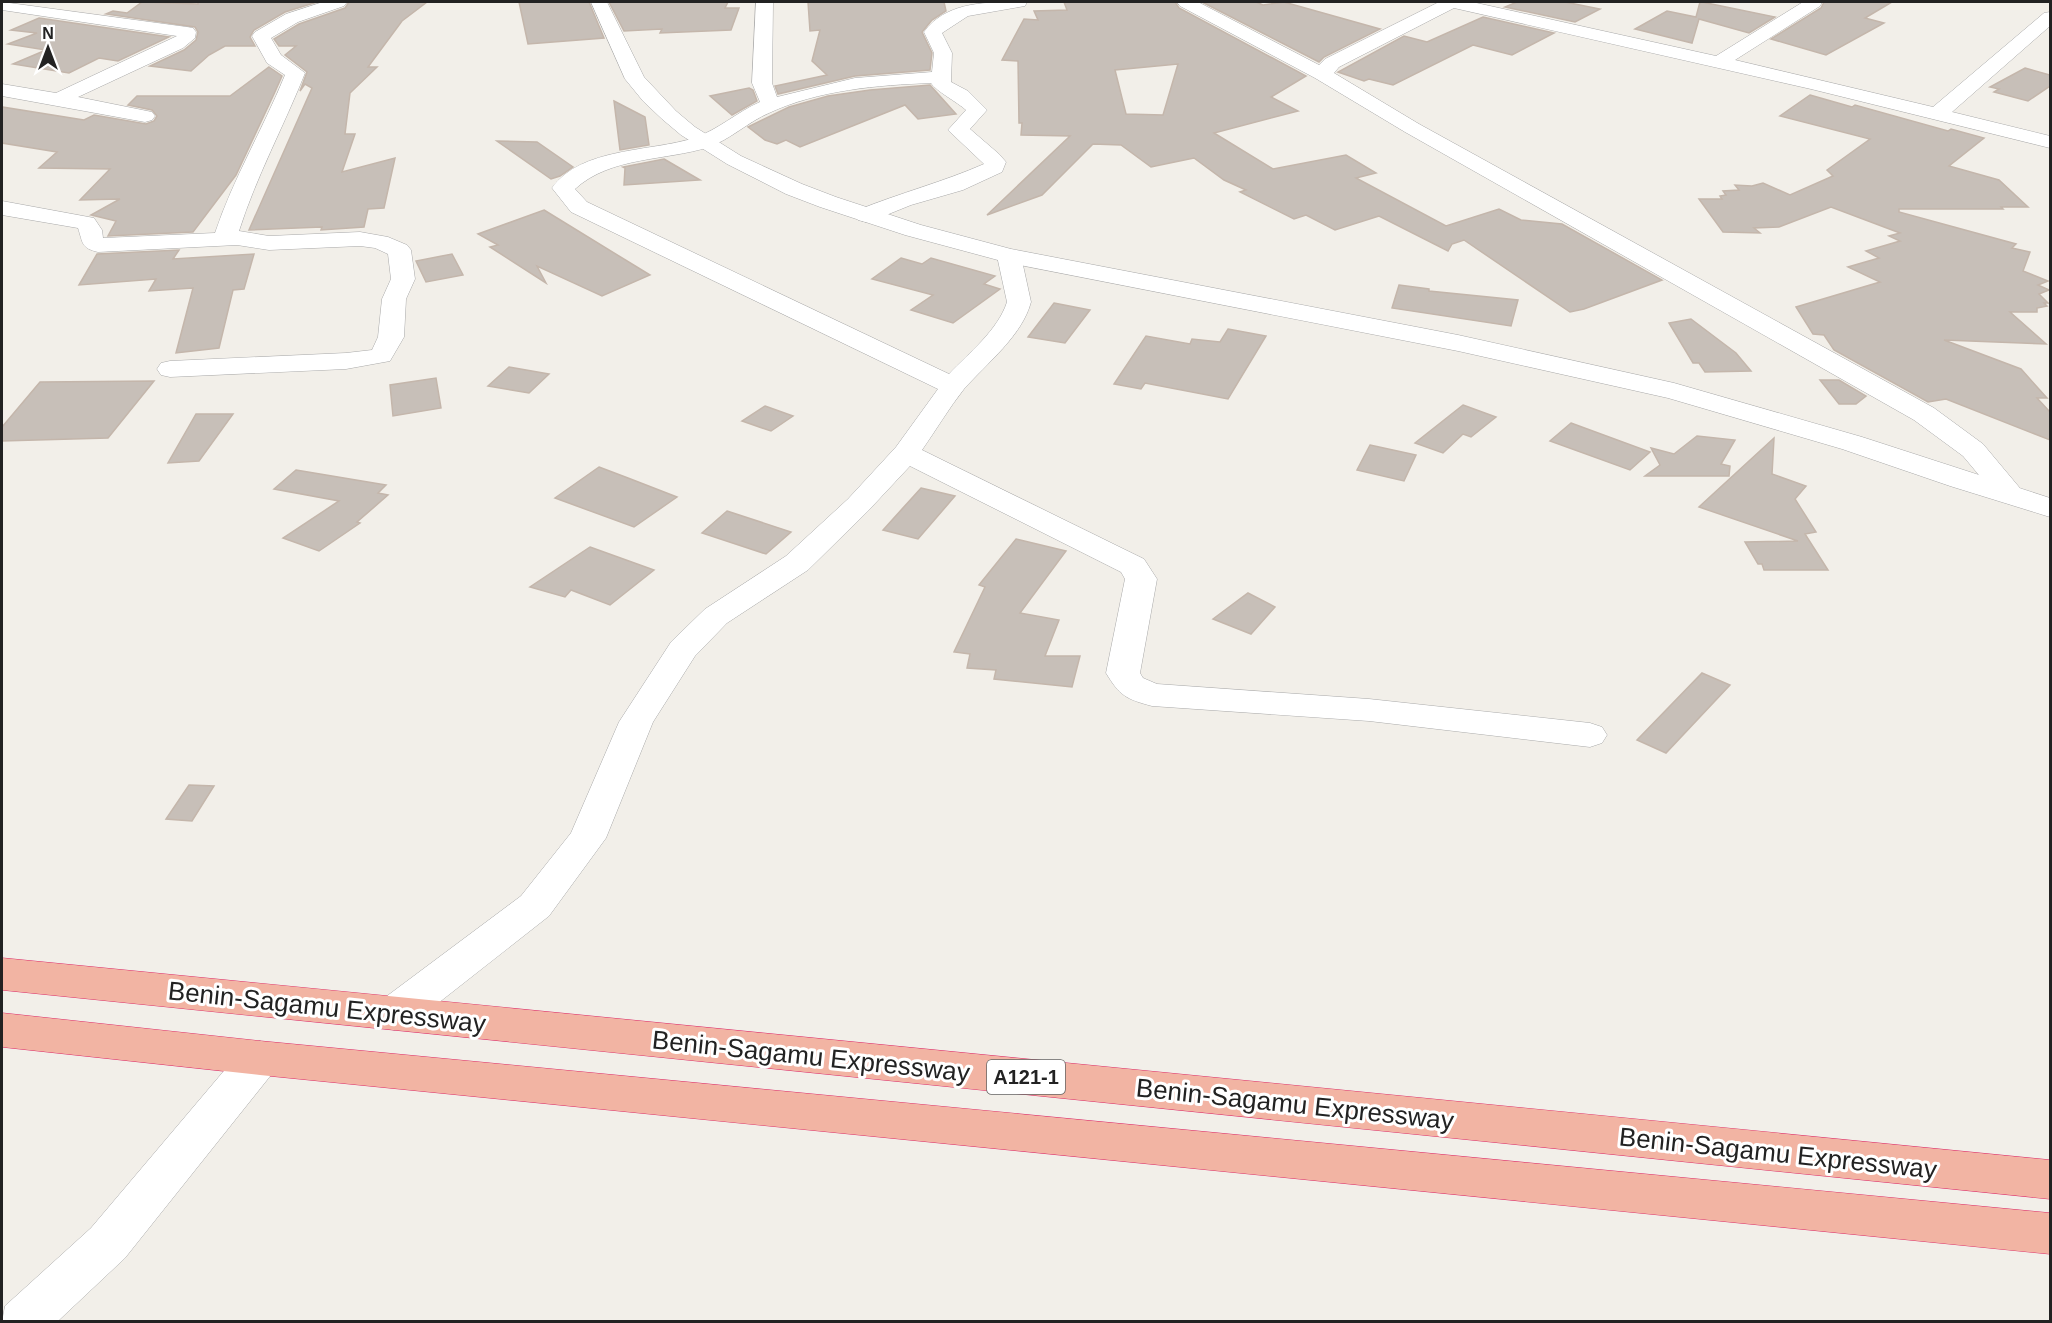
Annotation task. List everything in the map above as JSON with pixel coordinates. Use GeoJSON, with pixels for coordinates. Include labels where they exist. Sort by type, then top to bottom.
{"type":"FeatureCollection","features":[{"type":"Feature","properties":{"kind":"highway","name":"Benin-Sagamu Expressway"},"geometry":{"type":"LineString","coordinates":[[2,974],[2050,1180]]}},
{"type":"Feature","properties":{"kind":"highway"},"geometry":{"type":"LineString","coordinates":[[2,1030],[260,1058],[2050,1234]]}},
{"type":"Feature","properties":{"kind":"street"},"geometry":{"type":"LineString","coordinates":[[170,369],[381,356],[391,337],[394,299],[403,279],[399,250],[390,244],[372,240],[253,243],[226,235],[230,221],[295,73],[286,69],[270,55],[261,36],[291,18],[338,2]]}},
{"type":"Feature","properties":{"kind":"street"},"geometry":{"type":"LineString","coordinates":[[599,2],[635,79],[663,109],[704,142],[734,160],[794,189],[866,215],[1009,256],[1458,343],[1674,391],[1818,433],[2050,508]]}},
{"type":"Feature","properties":{"kind":"street"},"geometry":{"type":"LineString","coordinates":[[764,2],[762,83],[771,105]]}},
{"type":"Feature","properties":{"kind":"street"},"geometry":{"type":"LineString","coordinates":[[866,215],[903,200],[955,185],[994,167],[995,162],[992,158],[958,130],[977,110],[961,95],[941,84],[943,53],[933,32],[959,13],[994,4],[1019,2]]}},
{"type":"Feature","properties":{"kind":"street"},"geometry":{"type":"LineString","coordinates":[[1186,2],[1322,74],[1412,129],[1924,414],[1973,450],[2009,493]]}},
{"type":"Feature","properties":{"kind":"street"},"geometry":{"type":"LineString","coordinates":[[1322,74],[1332,63],[1349,53],[1452,2],[1719,62],[2050,142]]}},
{"type":"Feature","properties":{"kind":"street"},"geometry":{"type":"LineString","coordinates":[[1719,62],[1814,2]]}},
{"type":"Feature","properties":{"kind":"street"},"geometry":{"type":"LineString","coordinates":[[2,5],[187,32],[186,38],[176,44],[58,99]]}},
{"type":"Feature","properties":{"kind":"street"},"geometry":{"type":"LineString","coordinates":[[1936,114],[2050,16]]}},
{"type":"Feature","properties":{"kind":"street"},"geometry":{"type":"LineString","coordinates":[[942,76],[861,82],[771,105],[704,142],[594,166],[572,177],[563,188],[579,207],[953,386]]}},
{"type":"Feature","properties":{"kind":"street"},"geometry":{"type":"LineString","coordinates":[[2,90],[145,116]]}},
{"type":"Feature","properties":{"kind":"street"},"geometry":{"type":"LineString","coordinates":[[2,208],[86,223],[91,230],[92,242],[98,244],[235,239]]}},
{"type":"Feature","properties":{"kind":"street"},"geometry":{"type":"LineString","coordinates":[[394,1014],[535,906],[588,838],[636,722],[683,649],[716,616],[797,563],[858,505],[906,453],[953,386],[1004,330],[1017,309],[1019,302],[1009,256]]}},
{"type":"Feature","properties":{"kind":"street"},"geometry":{"type":"LineString","coordinates":[[906,453],[1133,567],[1141,579],[1123,672],[1131,686],[1152,695],[1369,710],[1590,735]]}},
{"type":"Feature","properties":{"kind":"street"},"geometry":{"type":"LineString","coordinates":[[22,1322],[108,1243],[260,1058]]}},
{"type":"Feature","properties":{"kind":"building"},"geometry":{"type":"Polygon","coordinates":[[[142,2],[198,4],[198,2],[317,2],[285,12],[254,30],[250,37],[255,46],[225,46],[209,55],[191,71],[150,66],[184,50],[196,40],[198,32],[195,27],[106,14],[113,11],[127,13],[142,2]]]}},
{"type":"Feature","properties":{"kind":"building"},"geometry":{"type":"Polygon","coordinates":[[[349,2],[427,2],[402,21],[368,67],[377,67],[350,93],[345,134],[355,134],[342,172],[395,158],[384,208],[368,209],[364,227],[321,230],[322,227],[249,230],[312,88],[305,84],[300,91],[307,72],[285,55],[296,46],[279,46],[274,39],[299,24],[345,8],[349,2]]]}},
{"type":"Feature","properties":{"kind":"building"},"geometry":{"type":"Polygon","coordinates":[[[519,2],[589,2],[604,38],[528,44],[519,2]]]}},
{"type":"Feature","properties":{"kind":"building"},"geometry":{"type":"Polygon","coordinates":[[[609,2],[728,2],[725,8],[739,8],[731,30],[660,33],[662,29],[624,31],[609,2]]]}},
{"type":"Feature","properties":{"kind":"building"},"geometry":{"type":"Polygon","coordinates":[[[808,2],[944,2],[946,11],[932,20],[922,32],[932,53],[930,70],[855,76],[778,94],[775,86],[827,75],[812,61],[820,30],[810,31],[808,2]]]}},
{"type":"Feature","properties":{"kind":"building"},"geometry":{"type":"Polygon","coordinates":[[[1064,2],[1175,2],[1179,8],[1306,76],[1271,97],[1298,111],[1214,133],[1273,169],[1346,155],[1376,173],[1356,178],[1446,226],[1499,209],[1521,220],[1562,224],[1662,280],[1570,312],[1464,240],[1452,244],[1448,251],[1379,216],[1335,230],[1306,215],[1294,219],[1240,192],[1246,190],[1224,180],[1194,158],[1151,167],[1121,145],[1093,144],[1042,195],[987,215],[1070,136],[1021,135],[1018,61],[1002,60],[1024,19],[1038,20],[1034,11],[1067,10],[1064,2]],[[1178,64],[1115,70],[1126,114],[1163,115],[1178,64]]]}},
{"type":"Feature","properties":{"kind":"building"},"geometry":{"type":"Polygon","coordinates":[[[1202,2],[1256,2],[1263,5],[1284,2],[1380,29],[1324,57],[1319,62],[1202,2]]]}},
{"type":"Feature","properties":{"kind":"building"},"geometry":{"type":"Polygon","coordinates":[[[1517,2],[1565,2],[1600,9],[1575,22],[1505,7],[1517,2]]]}},
{"type":"Feature","properties":{"kind":"building"},"geometry":{"type":"Polygon","coordinates":[[[1700,2],[1775,17],[1749,33],[1699,19],[1692,43],[1635,29],[1667,11],[1696,17],[1700,2]]]}},
{"type":"Feature","properties":{"kind":"building"},"geometry":{"type":"Polygon","coordinates":[[[1824,2],[1892,2],[1865,18],[1884,23],[1826,55],[1771,39],[1821,8],[1824,2]]]}},
{"type":"Feature","properties":{"kind":"building"},"geometry":{"type":"Polygon","coordinates":[[[1483,17],[1554,33],[1512,55],[1473,45],[1393,85],[1369,79],[1364,81],[1338,72],[1404,36],[1427,42],[1483,17]]]}},
{"type":"Feature","properties":{"kind":"building"},"geometry":{"type":"Polygon","coordinates":[[[39,18],[169,37],[118,61],[99,58],[69,73],[13,64],[46,50],[8,44],[37,33],[11,30],[39,18]]]}},
{"type":"Feature","properties":{"kind":"building"},"geometry":{"type":"Polygon","coordinates":[[[269,67],[282,76],[274,94],[236,175],[193,232],[108,236],[116,221],[91,215],[120,199],[80,200],[110,169],[39,168],[57,152],[2,143],[2,107],[84,120],[94,115],[146,124],[154,121],[157,116],[152,110],[128,105],[137,96],[230,96],[269,67]]]}},
{"type":"Feature","properties":{"kind":"building"},"geometry":{"type":"Polygon","coordinates":[[[2025,68],[2050,75],[2050,86],[2028,101],[1994,92],[1999,89],[1990,87],[2025,68]]]}},
{"type":"Feature","properties":{"kind":"building"},"geometry":{"type":"Polygon","coordinates":[[[930,85],[956,114],[918,119],[905,105],[800,147],[786,140],[777,144],[765,140],[748,127],[789,107],[828,96],[930,85]]]}},
{"type":"Feature","properties":{"kind":"building"},"geometry":{"type":"Polygon","coordinates":[[[749,88],[753,90],[757,101],[732,115],[710,96],[749,88]]]}},
{"type":"Feature","properties":{"kind":"building"},"geometry":{"type":"Polygon","coordinates":[[[1810,95],[1948,131],[1951,129],[1984,138],[1949,166],[1999,180],[2028,207],[1899,209],[1899,212],[2016,244],[2012,248],[2030,252],[2023,271],[2048,281],[2038,285],[2049,290],[2039,294],[2048,303],[2044,303],[2047,306],[2037,308],[2037,312],[2010,312],[2046,344],[1944,340],[2021,369],[2047,398],[2037,398],[2050,412],[2050,440],[1946,399],[1928,402],[1834,350],[1824,335],[1813,334],[1796,307],[1880,282],[1848,267],[1879,258],[1866,251],[1900,241],[1889,236],[1900,233],[1831,207],[1779,227],[1754,228],[1760,233],[1723,232],[1699,199],[1722,199],[1720,196],[1726,195],[1723,191],[1739,190],[1735,185],[1752,186],[1763,183],[1790,195],[1833,176],[1827,170],[1870,139],[1780,116],[1810,95]]]}},
{"type":"Feature","properties":{"kind":"building"},"geometry":{"type":"Polygon","coordinates":[[[614,101],[645,117],[649,145],[620,150],[614,101]]]}},
{"type":"Feature","properties":{"kind":"building"},"geometry":{"type":"Polygon","coordinates":[[[497,141],[537,142],[573,167],[551,179],[497,141]]]}},
{"type":"Feature","properties":{"kind":"building"},"geometry":{"type":"Polygon","coordinates":[[[664,159],[700,180],[624,185],[625,168],[623,167],[664,159]]]}},
{"type":"Feature","properties":{"kind":"building"},"geometry":{"type":"Polygon","coordinates":[[[544,210],[650,275],[602,296],[537,266],[546,283],[490,247],[498,245],[478,234],[544,210]]]}},
{"type":"Feature","properties":{"kind":"building"},"geometry":{"type":"Polygon","coordinates":[[[179,250],[173,259],[254,254],[244,289],[233,290],[219,348],[176,353],[193,288],[149,291],[156,279],[79,285],[97,254],[179,250]]]}},
{"type":"Feature","properties":{"kind":"building"},"geometry":{"type":"Polygon","coordinates":[[[452,254],[463,275],[426,282],[416,261],[452,254]]]}},
{"type":"Feature","properties":{"kind":"building"},"geometry":{"type":"Polygon","coordinates":[[[901,258],[922,264],[931,258],[995,276],[984,284],[1000,289],[953,323],[911,310],[933,295],[872,279],[901,258]]]}},
{"type":"Feature","properties":{"kind":"building"},"geometry":{"type":"Polygon","coordinates":[[[1399,285],[1429,289],[1429,291],[1518,300],[1511,326],[1392,308],[1399,285]]]}},
{"type":"Feature","properties":{"kind":"building"},"geometry":{"type":"Polygon","coordinates":[[[1054,303],[1090,310],[1065,343],[1028,337],[1054,303]]]}},
{"type":"Feature","properties":{"kind":"building"},"geometry":{"type":"Polygon","coordinates":[[[1691,319],[1736,353],[1751,371],[1705,372],[1699,363],[1693,363],[1669,323],[1691,319]]]}},
{"type":"Feature","properties":{"kind":"building"},"geometry":{"type":"Polygon","coordinates":[[[1228,329],[1266,336],[1228,399],[1145,383],[1141,389],[1114,384],[1146,336],[1190,344],[1192,339],[1220,342],[1228,329]]]}},
{"type":"Feature","properties":{"kind":"building"},"geometry":{"type":"Polygon","coordinates":[[[509,367],[549,374],[529,393],[488,386],[509,367]]]}},
{"type":"Feature","properties":{"kind":"building"},"geometry":{"type":"Polygon","coordinates":[[[436,378],[441,408],[393,416],[390,385],[436,378]]]}},
{"type":"Feature","properties":{"kind":"building"},"geometry":{"type":"Polygon","coordinates":[[[1820,380],[1839,380],[1866,396],[1856,404],[1839,404],[1820,380]]]}},
{"type":"Feature","properties":{"kind":"building"},"geometry":{"type":"Polygon","coordinates":[[[154,381],[108,438],[2,441],[2,427],[40,382],[154,381]]]}},
{"type":"Feature","properties":{"kind":"building"},"geometry":{"type":"Polygon","coordinates":[[[1463,405],[1496,417],[1471,437],[1463,434],[1443,453],[1415,443],[1463,405]]]}},
{"type":"Feature","properties":{"kind":"building"},"geometry":{"type":"Polygon","coordinates":[[[765,406],[793,416],[771,431],[742,421],[765,406]]]}},
{"type":"Feature","properties":{"kind":"building"},"geometry":{"type":"Polygon","coordinates":[[[196,414],[233,414],[199,461],[168,463],[196,414]]]}},
{"type":"Feature","properties":{"kind":"building"},"geometry":{"type":"Polygon","coordinates":[[[1571,423],[1650,452],[1630,470],[1550,441],[1571,423]]]}},
{"type":"Feature","properties":{"kind":"building"},"geometry":{"type":"Polygon","coordinates":[[[1697,436],[1735,440],[1721,464],[1730,466],[1729,476],[1645,476],[1660,465],[1651,448],[1674,454],[1697,436]]]}},
{"type":"Feature","properties":{"kind":"building"},"geometry":{"type":"Polygon","coordinates":[[[1774,438],[1772,474],[1806,486],[1795,499],[1816,532],[1805,534],[1828,570],[1764,570],[1745,542],[1798,541],[1699,507],[1774,438]]]}},
{"type":"Feature","properties":{"kind":"building"},"geometry":{"type":"Polygon","coordinates":[[[1370,445],[1416,455],[1404,481],[1357,470],[1370,445]]]}},
{"type":"Feature","properties":{"kind":"building"},"geometry":{"type":"Polygon","coordinates":[[[599,467],[677,497],[634,527],[555,498],[599,467]]]}},
{"type":"Feature","properties":{"kind":"building"},"geometry":{"type":"Polygon","coordinates":[[[296,470],[386,485],[378,493],[388,495],[357,522],[360,523],[319,551],[283,538],[339,501],[274,489],[296,470]]]}},
{"type":"Feature","properties":{"kind":"building"},"geometry":{"type":"Polygon","coordinates":[[[921,488],[955,496],[918,539],[883,530],[921,488]]]}},
{"type":"Feature","properties":{"kind":"building"},"geometry":{"type":"Polygon","coordinates":[[[727,511],[791,532],[766,554],[702,533],[727,511]]]}},
{"type":"Feature","properties":{"kind":"building"},"geometry":{"type":"Polygon","coordinates":[[[1016,539],[1066,551],[1020,613],[1059,620],[1045,656],[1080,656],[1072,687],[994,679],[996,670],[967,668],[970,654],[954,652],[985,587],[979,585],[1016,539]]]}},
{"type":"Feature","properties":{"kind":"building"},"geometry":{"type":"Polygon","coordinates":[[[590,547],[654,570],[610,605],[571,590],[565,597],[530,587],[590,547]]]}},
{"type":"Feature","properties":{"kind":"building"},"geometry":{"type":"Polygon","coordinates":[[[1248,593],[1275,607],[1251,634],[1213,619],[1248,593]]]}},
{"type":"Feature","properties":{"kind":"building"},"geometry":{"type":"Polygon","coordinates":[[[1702,673],[1730,685],[1666,753],[1637,740],[1702,673]]]}},
{"type":"Feature","properties":{"kind":"building"},"geometry":{"type":"Polygon","coordinates":[[[189,785],[214,786],[192,821],[166,819],[189,785]]]}}]}
